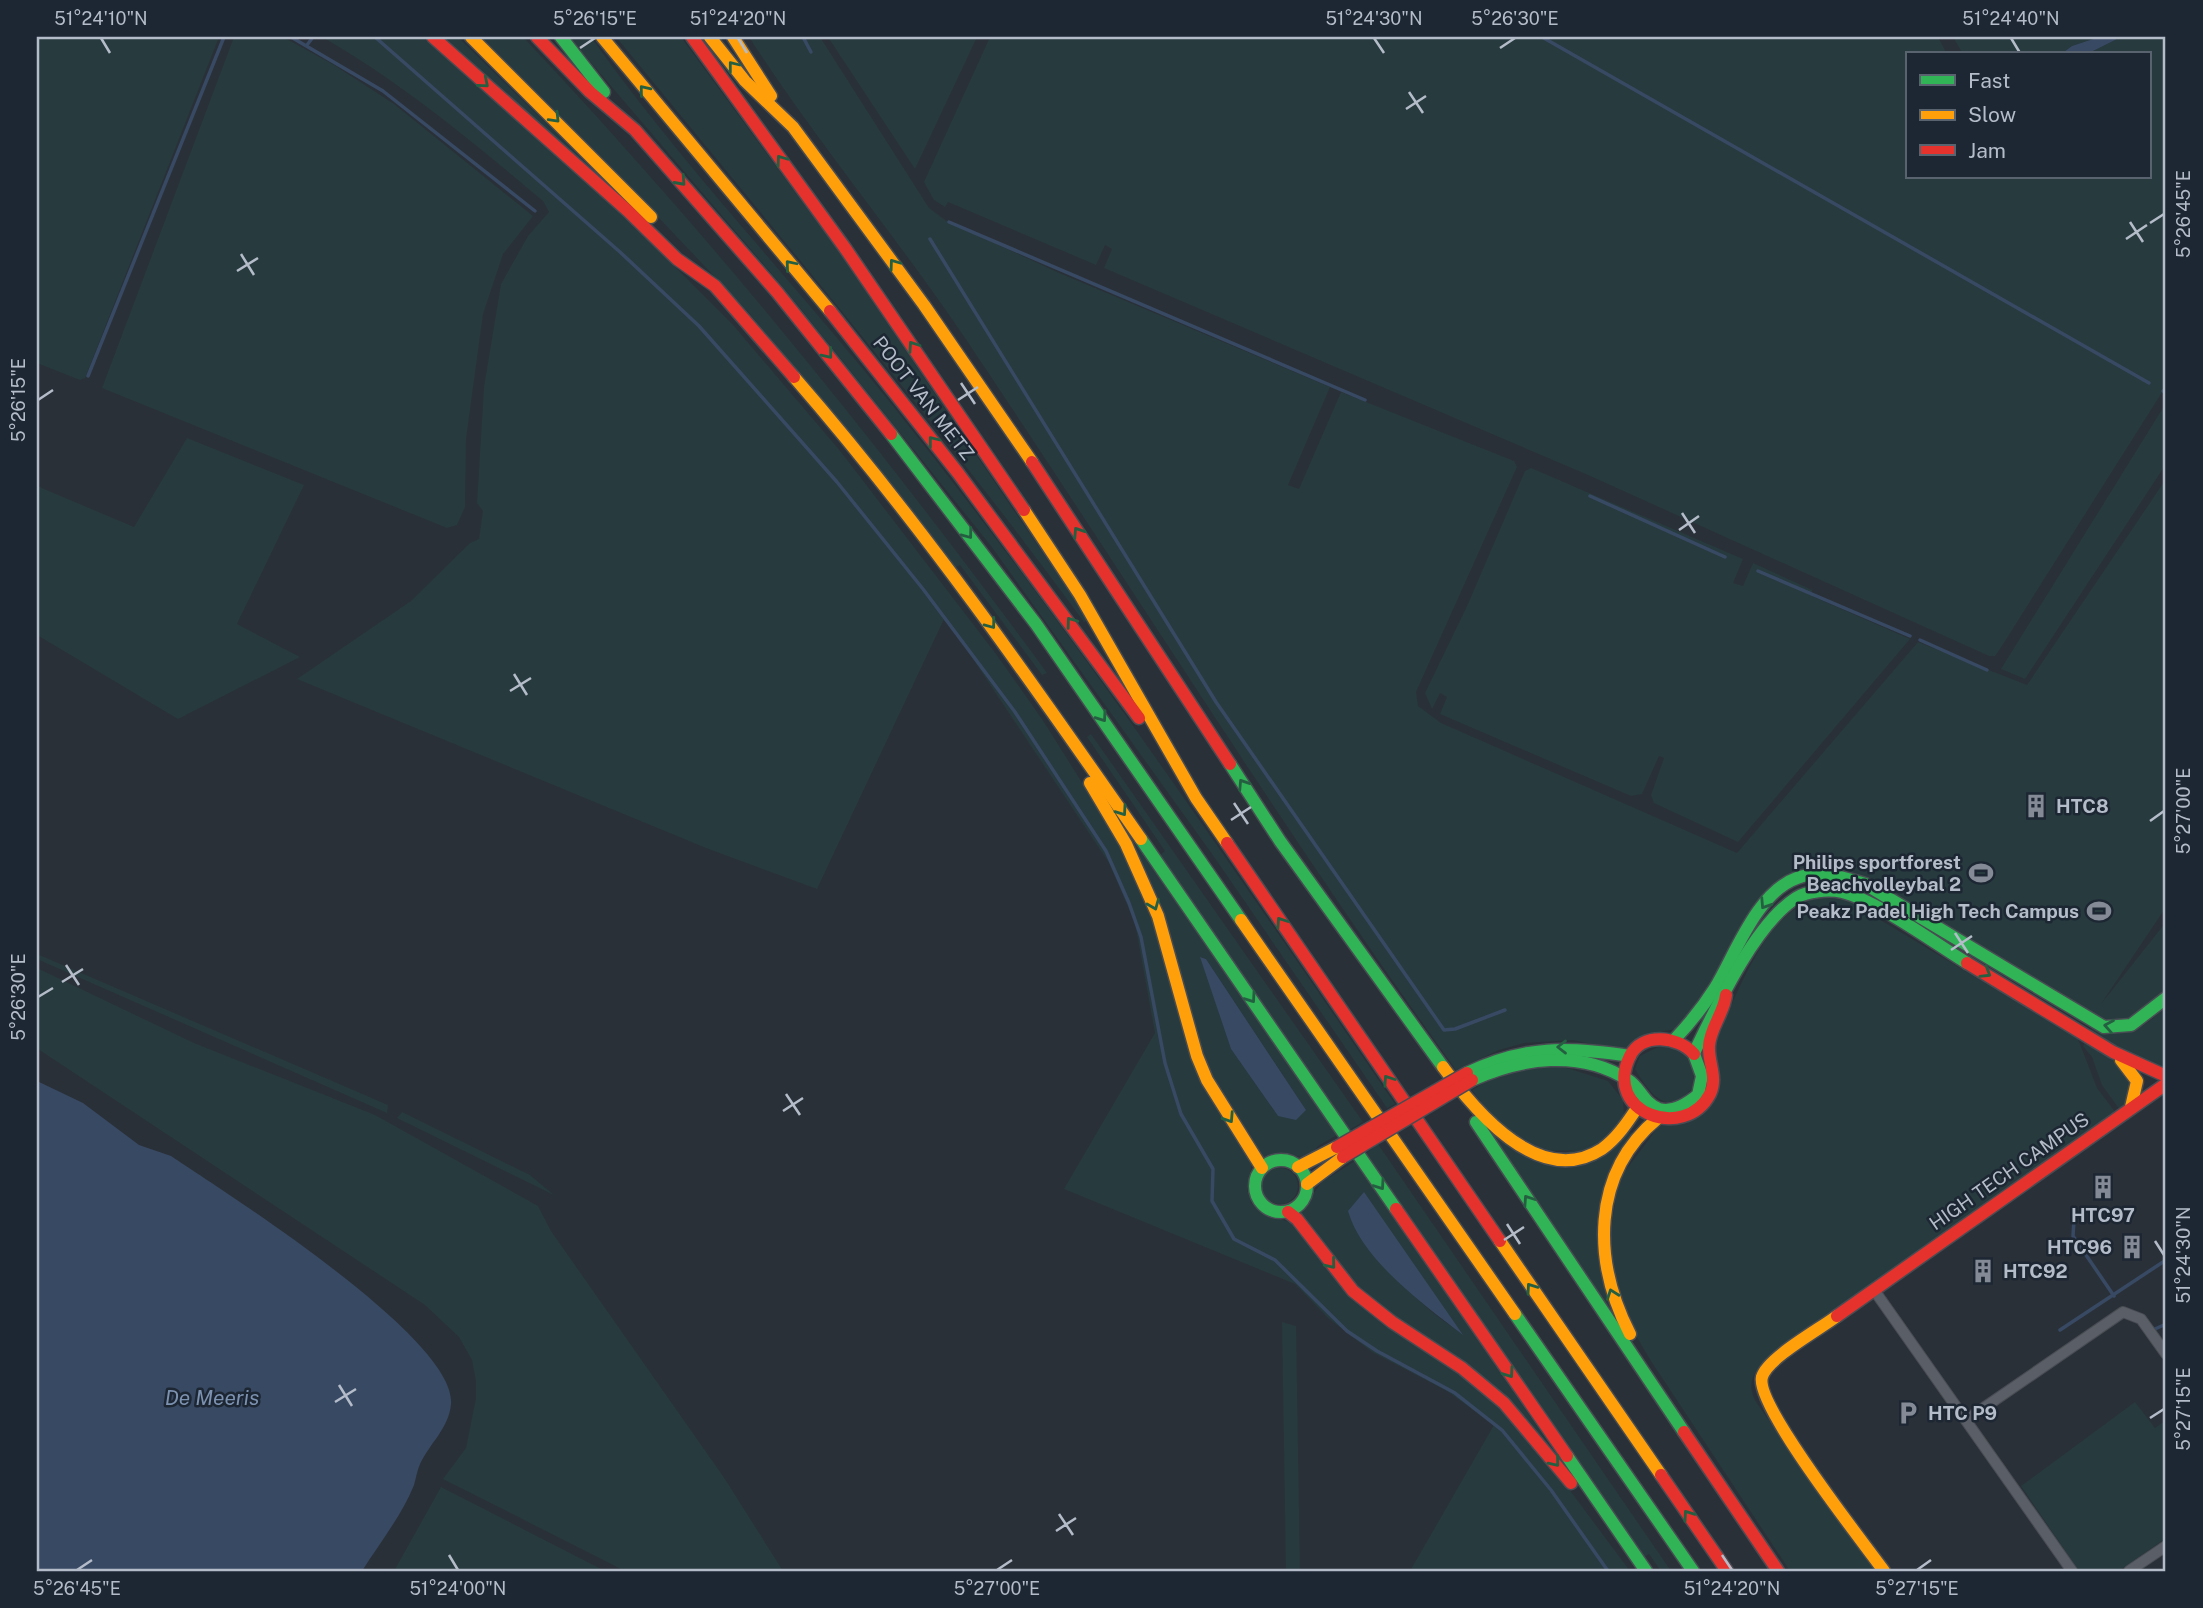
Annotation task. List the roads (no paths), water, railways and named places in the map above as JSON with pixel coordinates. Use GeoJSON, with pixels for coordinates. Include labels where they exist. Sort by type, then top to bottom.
{"type":"FeatureCollection","features":[{"type":"Feature","properties":{"kind":"main road"},"geometry":{"type":"LineString","coordinates":[[433,37],[619,202],[677,259],[715,286]]}},
{"type":"Feature","properties":{"kind":"main road"},"geometry":{"type":"LineString","coordinates":[[471,37],[553,116],[715,286],[852,444],[1005,643],[1646,1571]]}},
{"type":"Feature","properties":{"kind":"main road"},"geometry":{"type":"LineString","coordinates":[[537,37],[590,92],[635,130]]}},
{"type":"Feature","properties":{"kind":"main road"},"geometry":{"type":"LineString","coordinates":[[561,37],[635,130],[828,354],[1036,624],[1693,1571]]}},
{"type":"Feature","properties":{"kind":"main road","name":"POOT VAN METZ"},"geometry":{"type":"LineString","coordinates":[[602,37],[859,346],[958,472],[1061,609],[1196,797]]}},
{"type":"Feature","properties":{"kind":"main road"},"geometry":{"type":"LineString","coordinates":[[692,37],[845,248],[999,473],[1080,595],[1196,797],[1727,1571]]}},
{"type":"Feature","properties":{"kind":"main road"},"geometry":{"type":"LineString","coordinates":[[710,37],[745,81],[793,127]]}},
{"type":"Feature","properties":{"kind":"main road"},"geometry":{"type":"LineString","coordinates":[[733,37],[793,127],[994,404],[1280,841],[1472,1107],[1490,1126],[1527,1151],[1556,1159],[1591,1155],[1618,1138],[1637,1108]]}},
{"type":"Feature","properties":{"kind":"main road"},"geometry":{"type":"LineString","coordinates":[[1069,734],[1093,789],[1126,844],[1158,916],[1197,1056],[1207,1080],[1262,1168]]}},
{"type":"Feature","properties":{"kind":"main road"},"geometry":{"type":"LineString","coordinates":[[1675,1039],[1708,997],[1770,895],[1785,881],[1804,873],[1822,871],[1845,874],[1865,884],[2104,1027],[2118,1029],[2135,1026],[2166,998]]}},
{"type":"Feature","properties":{"kind":"main road"},"geometry":{"type":"LineString","coordinates":[[1695,1053],[1718,1004],[1769,922],[1810,892],[1842,892],[1877,908],[2113,1052],[2166,1076]]}},
{"type":"Feature","properties":{"kind":"main road"},"geometry":{"type":"LineString","coordinates":[[1677,1418],[1676,1406],[1628,1329],[1613,1298],[1606,1276],[1601,1239],[1604,1209],[1616,1177],[1637,1141],[1661,1114],[1684,1105],[1698,1094],[1703,1074],[1695,1053],[1675,1039],[1651,1039],[1630,1056],[1623,1077],[1626,1092],[1637,1108],[1661,1114],[1682,1117],[1706,1102],[1715,1074],[1709,1042],[1726,1009],[1726,995]]}},
{"type":"Feature","properties":{"kind":"main road"},"geometry":{"type":"LineString","coordinates":[[1392,997],[1778,1571]]}},
{"type":"Feature","properties":{"kind":"main road"},"geometry":{"type":"LineString","coordinates":[[1298,1167],[1340,1152],[1501,1056],[1546,1047],[1585,1048],[1630,1056]]}},
{"type":"Feature","properties":{"kind":"main road"},"geometry":{"type":"LineString","coordinates":[[2113,1052],[2137,1078],[2139,1090],[2131,1107]]}},
{"type":"Feature","properties":{"kind":"main road"},"geometry":{"type":"LineString","coordinates":[[1469,1077],[1503,1065],[1542,1058],[1591,1066],[1632,1083],[1661,1114]]}},
{"type":"Feature","properties":{"kind":"main road","name":"HIGH TECH CAMPUS"},"geometry":{"type":"LineString","coordinates":[[1884,1571],[1776,1420],[1762,1395],[1762,1374],[1771,1363],[2166,1084]]}},
{"type":"Feature","properties":{"kind":"main road"},"geometry":{"type":"LineString","coordinates":[[1288,1212],[1304,1199],[1307,1184],[1340,1152]]}},
{"type":"Feature","properties":{"kind":"main road"},"geometry":{"type":"LineString","coordinates":[[1307,1184],[1298,1167],[1283,1160],[1262,1168],[1254,1182],[1259,1202],[1272,1212],[1288,1212],[1297,1219],[1353,1291],[1392,1322],[1462,1368],[1504,1403],[1634,1554]]}},
{"type":"Feature","properties":{"kind":"street"},"geometry":{"type":"LineString","coordinates":[[1874,1290],[2072,1571]]}},
{"type":"Feature","properties":{"kind":"street"},"geometry":{"type":"LineString","coordinates":[[1966,1420],[2123,1312],[2141,1319],[2166,1354]]}},
{"type":"Feature","properties":{"kind":"street"},"geometry":{"type":"LineString","coordinates":[[2129,1571],[2166,1546]]}},
{"type":"Feature","properties":{"kind":"water"},"geometry":{"type":"Polygon","coordinates":[[[2099,37],[2121,37],[2091,52],[2064,52],[2072,46],[2099,37]]]}},
{"type":"Feature","properties":{"kind":"water"},"geometry":{"type":"Polygon","coordinates":[[[1200,957],[1206,959],[1306,1110],[1296,1120],[1278,1116],[1231,1049],[1200,957]]]}},
{"type":"Feature","properties":{"kind":"water","name":"De Meeris"},"geometry":{"type":"Polygon","coordinates":[[[37,1081],[83,1103],[139,1145],[171,1156],[285,1234],[380,1307],[418,1343],[443,1376],[451,1404],[447,1421],[424,1456],[403,1507],[362,1571],[37,1571],[37,1081]]]}},
{"type":"Feature","properties":{"kind":"water"},"geometry":{"type":"Polygon","coordinates":[[[1364,1192],[1463,1335],[1396,1280],[1366,1247],[1348,1211],[1364,1192]]]}},
{"type":"Feature","properties":{"kind":"waterway"},"geometry":{"type":"LineString","coordinates":[[88,376],[224,37]]}},
{"type":"Feature","properties":{"kind":"waterway"},"geometry":{"type":"LineString","coordinates":[[291,37],[383,91],[535,211]]}},
{"type":"Feature","properties":{"kind":"waterway"},"geometry":{"type":"LineString","coordinates":[[307,45],[313,37]]}},
{"type":"Feature","properties":{"kind":"waterway"},"geometry":{"type":"LineString","coordinates":[[375,37],[620,252],[699,326],[837,482],[923,589],[1015,712],[1106,851],[1129,903],[1141,937],[1165,1063],[1181,1114],[1213,1169],[1212,1201],[1234,1239],[1275,1260],[1347,1331],[1377,1351],[1455,1393],[1502,1430],[1551,1490],[1608,1571]]}},
{"type":"Feature","properties":{"kind":"waterway"},"geometry":{"type":"LineString","coordinates":[[803,37],[811,52]]}},
{"type":"Feature","properties":{"kind":"waterway"},"geometry":{"type":"LineString","coordinates":[[1542,37],[2149,383]]}},
{"type":"Feature","properties":{"kind":"waterway"},"geometry":{"type":"LineString","coordinates":[[949,222],[1365,400]]}},
{"type":"Feature","properties":{"kind":"waterway"},"geometry":{"type":"LineString","coordinates":[[930,239],[1216,702],[1444,1030],[1455,1029],[1505,1010]]}},
{"type":"Feature","properties":{"kind":"waterway"},"geometry":{"type":"LineString","coordinates":[[2163,391],[2166,388]]}},
{"type":"Feature","properties":{"kind":"waterway"},"geometry":{"type":"LineString","coordinates":[[1590,496],[1725,557]]}},
{"type":"Feature","properties":{"kind":"waterway"},"geometry":{"type":"LineString","coordinates":[[1758,571],[1910,636]]}},
{"type":"Feature","properties":{"kind":"waterway"},"geometry":{"type":"LineString","coordinates":[[1920,640],[1987,670]]}},
{"type":"Feature","properties":{"kind":"waterway"},"geometry":{"type":"LineString","coordinates":[[2074,1220],[2073,1236],[2114,1296]]}},
{"type":"Feature","properties":{"kind":"waterway"},"geometry":{"type":"LineString","coordinates":[[2060,1330],[2166,1260]]}},
{"type":"Feature","properties":{"kind":"waterway"},"geometry":{"type":"LineString","coordinates":[[2155,1329],[2166,1324]]}},
{"type":"Feature","properties":{"kind":"place","name":"HTC8"},"geometry":{"type":"Point","coordinates":[2036,806]}},
{"type":"Feature","properties":{"kind":"place","name":"Philips sportforest Beachvolleybal 2"},"geometry":{"type":"Point","coordinates":[1981,873]}},
{"type":"Feature","properties":{"kind":"place","name":"Peakz Padel High Tech Campus"},"geometry":{"type":"Point","coordinates":[2099,911]}},
{"type":"Feature","properties":{"kind":"place","name":"HTC97"},"geometry":{"type":"Point","coordinates":[2103,1187]}},
{"type":"Feature","properties":{"kind":"place","name":"HTC96"},"geometry":{"type":"Point","coordinates":[2132,1247]}},
{"type":"Feature","properties":{"kind":"place","name":"HTC92"},"geometry":{"type":"Point","coordinates":[1983,1271]}},
{"type":"Feature","properties":{"kind":"place","name":"HTC P9"},"geometry":{"type":"Point","coordinates":[1908,1413]}}]}
